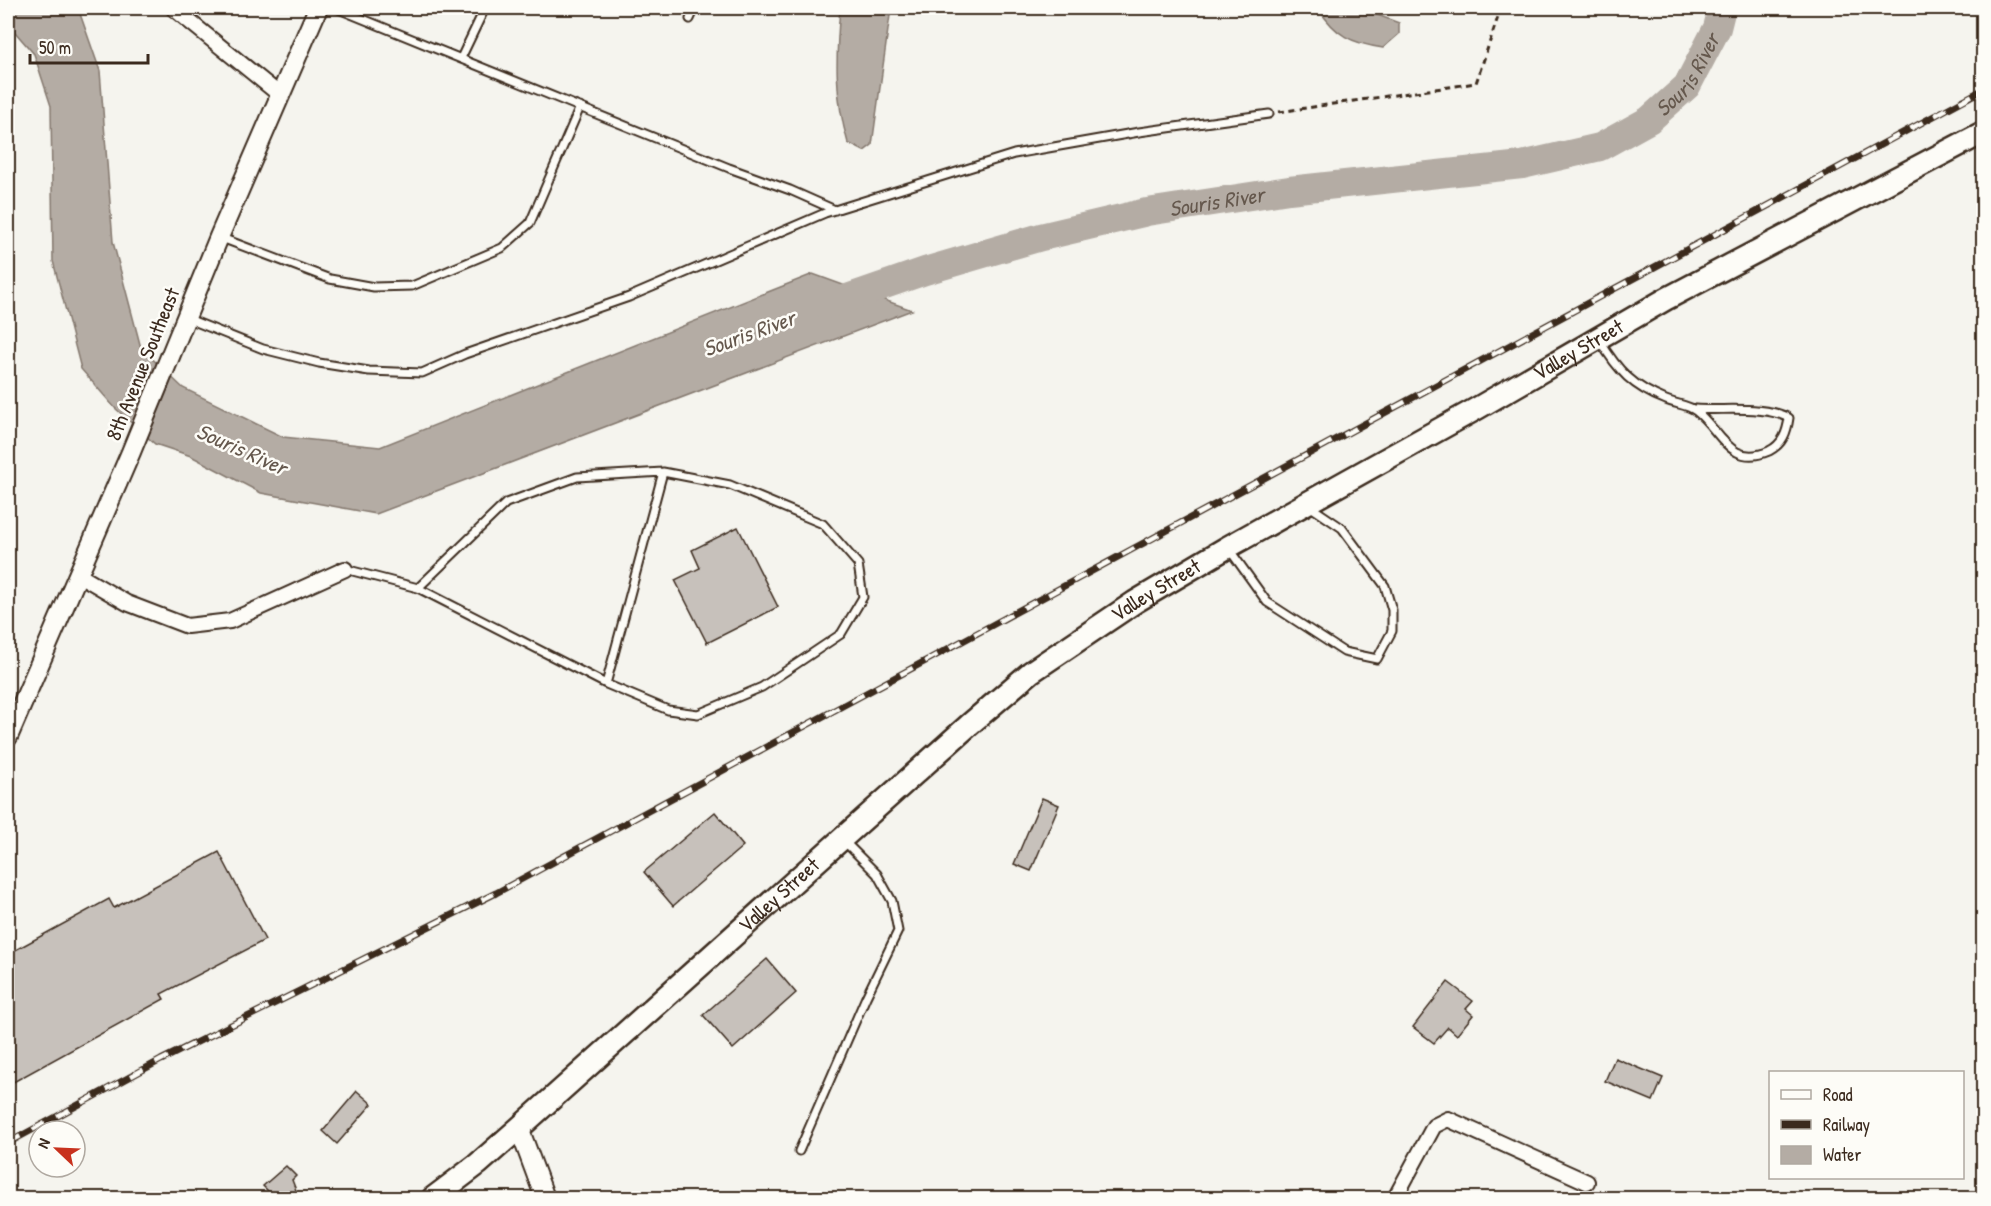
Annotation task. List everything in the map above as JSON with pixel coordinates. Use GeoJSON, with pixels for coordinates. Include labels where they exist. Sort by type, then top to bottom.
{"type":"FeatureCollection","features":[{"type":"Feature","properties":{"kind":"main road","name":"Valley Street"},"geometry":{"type":"LineString","coordinates":[[433,1198],[478,1164],[519,1128],[1031,672],[1135,602],[1228,547],[1666,299],[1983,132]]}},
{"type":"Feature","properties":{"kind":"street"},"geometry":{"type":"LineString","coordinates":[[173,8],[280,95]]}},
{"type":"Feature","properties":{"kind":"street","name":"8th Avenue Southeast"},"geometry":{"type":"LineString","coordinates":[[8,737],[79,575],[219,237],[318,8]]}},
{"type":"Feature","properties":{"kind":"street"},"geometry":{"type":"LineString","coordinates":[[79,575],[127,603],[187,626],[230,621],[345,568]]}},
{"type":"Feature","properties":{"kind":"street"},"geometry":{"type":"LineString","coordinates":[[1395,1198],[1434,1126],[1448,1119],[1587,1182]]}},
{"type":"Feature","properties":{"kind":"street"},"geometry":{"type":"LineString","coordinates":[[519,1128],[545,1198]]}},
{"type":"Feature","properties":{"kind":"lane"},"geometry":{"type":"LineString","coordinates":[[336,8],[729,168],[789,189],[836,210]]}},
{"type":"Feature","properties":{"kind":"lane"},"geometry":{"type":"LineString","coordinates":[[461,58],[485,8]]}},
{"type":"Feature","properties":{"kind":"lane"},"geometry":{"type":"LineString","coordinates":[[690,19],[695,8]]}},
{"type":"Feature","properties":{"kind":"lane"},"geometry":{"type":"LineString","coordinates":[[219,237],[330,279],[374,287],[412,286],[502,248],[531,223],[580,107]]}},
{"type":"Feature","properties":{"kind":"lane"},"geometry":{"type":"LineString","coordinates":[[186,318],[263,349],[319,363],[369,371],[422,373],[465,354],[629,297],[836,210],[1014,154],[1139,132],[1269,114]]}},
{"type":"Feature","properties":{"kind":"lane"},"geometry":{"type":"LineString","coordinates":[[1598,338],[1610,359],[1645,392],[1695,409],[1765,409],[1779,412],[1789,418],[1788,427],[1785,438],[1773,449],[1757,456],[1742,455],[1727,446],[1695,409]]}},
{"type":"Feature","properties":{"kind":"lane"},"geometry":{"type":"LineString","coordinates":[[606,684],[663,472]]}},
{"type":"Feature","properties":{"kind":"lane"},"geometry":{"type":"LineString","coordinates":[[345,568],[418,588],[606,684],[668,710],[698,714],[762,687],[841,634],[863,597],[858,564],[823,524],[730,485],[663,472],[577,477],[506,503],[418,588]]}},
{"type":"Feature","properties":{"kind":"lane"},"geometry":{"type":"LineString","coordinates":[[1228,547],[1267,602],[1344,652],[1377,659],[1392,631],[1392,610],[1384,586],[1342,528],[1306,504]]}},
{"type":"Feature","properties":{"kind":"lane"},"geometry":{"type":"LineString","coordinates":[[799,1151],[866,997],[898,931],[892,901],[877,874],[842,839]]}},
{"type":"Feature","properties":{"kind":"path"},"geometry":{"type":"LineString","coordinates":[[1269,114],[1476,83],[1501,8]]}},
{"type":"Feature","properties":{"kind":"water"},"geometry":{"type":"Polygon","coordinates":[[[8,8],[78,8],[100,71],[113,242],[141,348],[183,388],[283,437],[380,447],[813,274],[912,310],[376,514],[261,493],[191,456],[155,444],[115,408],[81,369],[53,261],[51,106],[34,54],[8,24],[8,8]]]}},
{"type":"Feature","properties":{"kind":"water"},"geometry":{"type":"Polygon","coordinates":[[[840,8],[891,8],[872,145],[864,151],[848,143],[840,108],[837,59],[840,8]]]}},
{"type":"Feature","properties":{"kind":"water"},"geometry":{"type":"Polygon","coordinates":[[[1318,8],[1364,8],[1399,23],[1399,34],[1383,48],[1362,44],[1338,32],[1318,8]]]}},
{"type":"Feature","properties":{"kind":"building"},"geometry":{"type":"Polygon","coordinates":[[[738,527],[778,607],[707,643],[675,580],[700,568],[692,550],[738,527]]]}},
{"type":"Feature","properties":{"kind":"building"},"geometry":{"type":"Polygon","coordinates":[[[1042,798],[1059,805],[1031,871],[1014,864],[1042,798]]]}},
{"type":"Feature","properties":{"kind":"building"},"geometry":{"type":"Polygon","coordinates":[[[715,812],[743,846],[673,906],[644,872],[715,812]]]}},
{"type":"Feature","properties":{"kind":"building"},"geometry":{"type":"Polygon","coordinates":[[[219,852],[265,940],[161,994],[164,999],[8,1085],[8,954],[109,899],[114,908],[219,852]]]}},
{"type":"Feature","properties":{"kind":"building"},"geometry":{"type":"Polygon","coordinates":[[[767,959],[796,993],[733,1049],[703,1015],[767,959]]]}},
{"type":"Feature","properties":{"kind":"building"},"geometry":{"type":"Polygon","coordinates":[[[1448,982],[1473,1001],[1466,1009],[1473,1015],[1457,1035],[1448,1027],[1434,1043],[1413,1027],[1448,982]]]}},
{"type":"Feature","properties":{"kind":"building"},"geometry":{"type":"Polygon","coordinates":[[[1615,1058],[1663,1078],[1653,1101],[1605,1081],[1615,1058]]]}},
{"type":"Feature","properties":{"kind":"building"},"geometry":{"type":"Polygon","coordinates":[[[357,1091],[372,1104],[337,1144],[323,1131],[357,1091]]]}},
{"type":"Feature","properties":{"kind":"building"},"geometry":{"type":"Polygon","coordinates":[[[286,1166],[296,1176],[292,1180],[299,1198],[275,1198],[263,1186],[286,1166]]]}},
{"type":"Feature","properties":{"kind":"waterway","name":"Souris River"},"geometry":{"type":"LineString","coordinates":[[827,305],[925,271],[1041,237],[1147,212],[1289,190],[1522,165],[1600,147],[1649,120],[1687,86],[1717,28],[1722,8]]}},
{"type":"Feature","properties":{"kind":"railway"},"geometry":{"type":"LineString","coordinates":[[8,1143],[161,1060],[496,893],[1984,89]]}}]}
